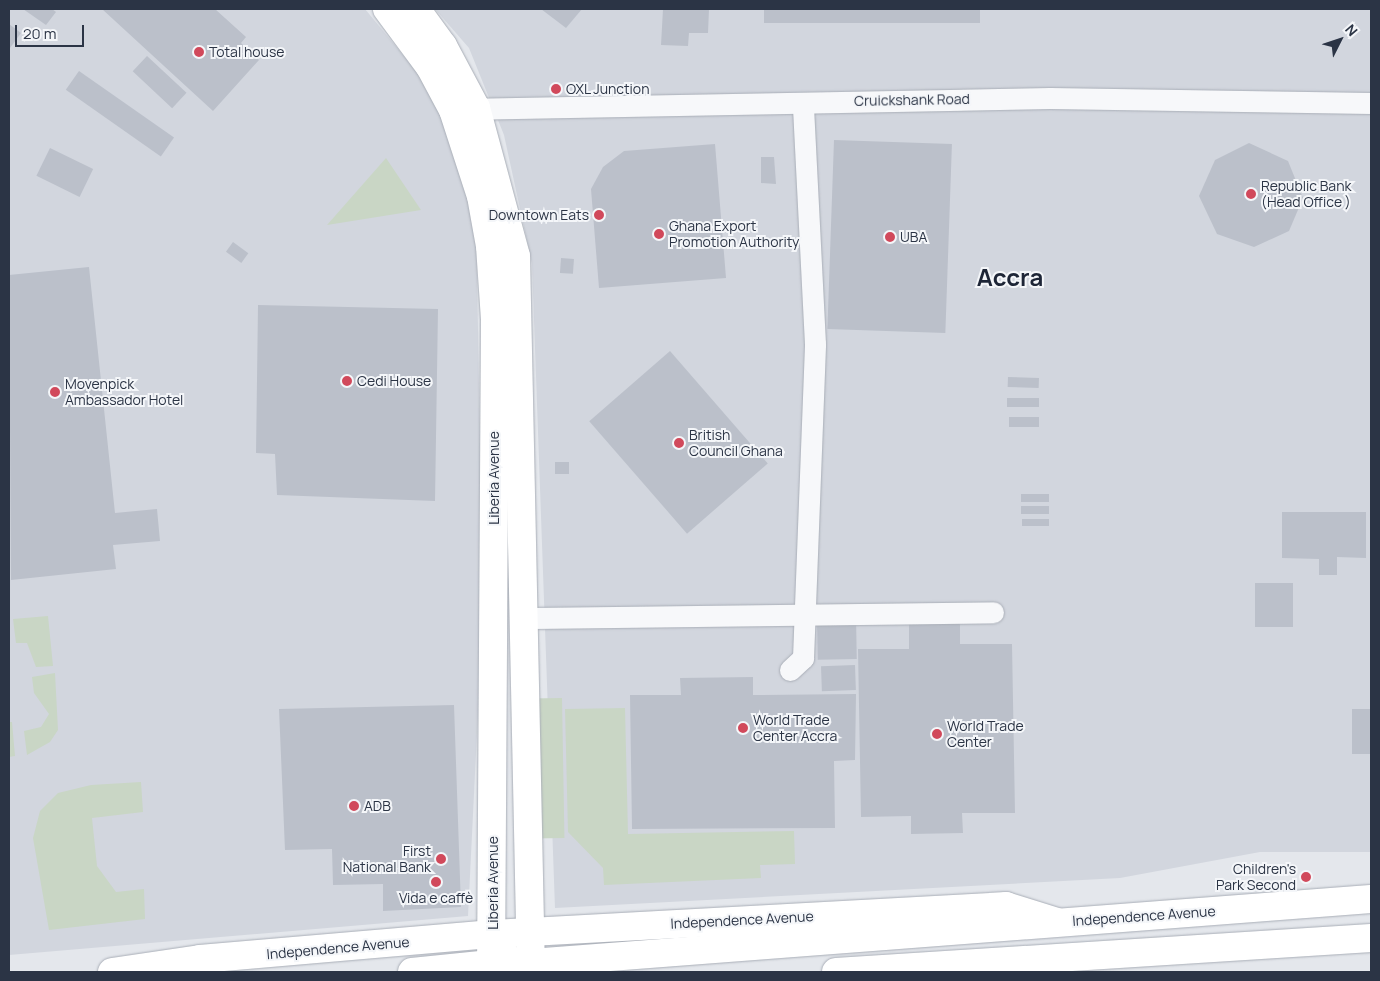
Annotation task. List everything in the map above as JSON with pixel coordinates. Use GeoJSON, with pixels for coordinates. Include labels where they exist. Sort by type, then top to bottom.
{"type":"FeatureCollection","features":[{"type":"Feature","properties":{"kind":"main road","name":"Liberia Avenue"},"geometry":{"type":"LineString","coordinates":[[387,9],[430,67],[465,109],[481,196],[495,319],[493,934],[491,968]]}},
{"type":"Feature","properties":{"kind":"main road","name":"Liberia Avenue"},"geometry":{"type":"LineString","coordinates":[[416,9],[443,46],[516,256],[531,932],[526,969]]}},
{"type":"Feature","properties":{"kind":"main road"},"geometry":{"type":"LineString","coordinates":[[492,899],[501,914],[509,918],[518,917],[530,904]]}},
{"type":"Feature","properties":{"kind":"main road","name":"Independence Avenue"},"geometry":{"type":"LineString","coordinates":[[112,972],[200,959],[493,934],[1006,906],[1057,922],[1371,899]]}},
{"type":"Feature","properties":{"kind":"main road"},"geometry":{"type":"LineString","coordinates":[[526,969],[1057,922]]}},
{"type":"Feature","properties":{"kind":"main road"},"geometry":{"type":"LineString","coordinates":[[412,972],[491,968],[531,932]]}},
{"type":"Feature","properties":{"kind":"main road"},"geometry":{"type":"LineString","coordinates":[[836,972],[1371,938]]}},
{"type":"Feature","properties":{"kind":"street","name":"Cruickshank Road"},"geometry":{"type":"LineString","coordinates":[[465,109],[1050,98],[1371,103]]}},
{"type":"Feature","properties":{"kind":"street"},"geometry":{"type":"LineString","coordinates":[[790,670],[803,658],[815,344],[803,103]]}},
{"type":"Feature","properties":{"kind":"street"},"geometry":{"type":"LineString","coordinates":[[523,618],[993,612]]}},
{"type":"Feature","properties":{"kind":"shaded area"},"geometry":{"type":"Polygon","coordinates":[[[9,9],[365,9],[436,95],[476,218],[483,611],[468,916],[9,955],[9,9]]]}},
{"type":"Feature","properties":{"kind":"shaded area"},"geometry":{"type":"Polygon","coordinates":[[[435,9],[1371,9],[1371,852],[1260,852],[1120,878],[555,908],[532,264],[504,135],[469,48],[435,9]]]}},
{"type":"Feature","properties":{"kind":"green space"},"geometry":{"type":"Polygon","coordinates":[[[386,158],[421,210],[327,225],[386,158]]]}},
{"type":"Feature","properties":{"kind":"green space"},"geometry":{"type":"Polygon","coordinates":[[[48,616],[53,666],[36,667],[27,643],[16,643],[13,619],[48,616]]]}},
{"type":"Feature","properties":{"kind":"green space"},"geometry":{"type":"Polygon","coordinates":[[[55,673],[58,730],[50,742],[27,755],[24,731],[41,727],[49,714],[34,693],[32,677],[55,673]]]}},
{"type":"Feature","properties":{"kind":"green space"},"geometry":{"type":"Polygon","coordinates":[[[562,698],[564,838],[531,839],[529,699],[562,698]]]}},
{"type":"Feature","properties":{"kind":"green space"},"geometry":{"type":"Polygon","coordinates":[[[625,708],[628,834],[794,831],[795,864],[760,865],[761,878],[604,885],[603,868],[568,832],[565,709],[625,708]]]}},
{"type":"Feature","properties":{"kind":"green space"},"geometry":{"type":"Polygon","coordinates":[[[9,722],[12,722],[15,756],[9,757],[9,722]]]}},
{"type":"Feature","properties":{"kind":"green space"},"geometry":{"type":"Polygon","coordinates":[[[141,782],[143,812],[92,818],[97,866],[116,892],[144,889],[145,919],[49,930],[33,838],[40,811],[58,793],[91,785],[141,782]]]}},
{"type":"Feature","properties":{"kind":"building"},"geometry":{"type":"Polygon","coordinates":[[[23,9],[52,9],[56,12],[46,25],[23,9]]]}},
{"type":"Feature","properties":{"kind":"building","name":"Total house"},"geometry":{"type":"Polygon","coordinates":[[[102,9],[215,9],[246,37],[241,43],[259,60],[213,111],[102,9]]]}},
{"type":"Feature","properties":{"kind":"building"},"geometry":{"type":"Polygon","coordinates":[[[541,9],[582,9],[566,28],[541,9]]]}},
{"type":"Feature","properties":{"kind":"building"},"geometry":{"type":"Polygon","coordinates":[[[663,9],[709,9],[708,33],[689,33],[688,46],[661,45],[663,9]]]}},
{"type":"Feature","properties":{"kind":"building"},"geometry":{"type":"Polygon","coordinates":[[[764,9],[980,9],[980,23],[764,23],[764,9]]]}},
{"type":"Feature","properties":{"kind":"building"},"geometry":{"type":"Polygon","coordinates":[[[9,24],[21,33],[10,48],[9,47],[9,24]]]}},
{"type":"Feature","properties":{"kind":"building"},"geometry":{"type":"Polygon","coordinates":[[[147,56],[186,93],[172,108],[133,71],[147,56]]]}},
{"type":"Feature","properties":{"kind":"building"},"geometry":{"type":"Polygon","coordinates":[[[79,71],[174,138],[161,156],[66,90],[79,71]]]}},
{"type":"Feature","properties":{"kind":"building","name":"UBA"},"geometry":{"type":"Polygon","coordinates":[[[834,140],[952,144],[945,333],[827,329],[834,140]]]}},
{"type":"Feature","properties":{"kind":"building","name":"Republic Bank (Head Office )"},"geometry":{"type":"Polygon","coordinates":[[[1249,143],[1288,161],[1303,198],[1289,231],[1254,247],[1217,234],[1199,196],[1215,160],[1249,143]]]}},
{"type":"Feature","properties":{"kind":"building","name":"Ghana Export Promotion Authority"},"geometry":{"type":"Polygon","coordinates":[[[715,144],[726,278],[599,288],[591,189],[603,167],[624,151],[715,144]]]}},
{"type":"Feature","properties":{"kind":"building"},"geometry":{"type":"Polygon","coordinates":[[[50,148],[93,169],[80,197],[36,176],[50,148]]]}},
{"type":"Feature","properties":{"kind":"building"},"geometry":{"type":"Polygon","coordinates":[[[761,157],[774,157],[776,184],[761,183],[761,157]]]}},
{"type":"Feature","properties":{"kind":"building"},"geometry":{"type":"Polygon","coordinates":[[[233,242],[248,253],[241,263],[226,252],[233,242]]]}},
{"type":"Feature","properties":{"kind":"building"},"geometry":{"type":"Polygon","coordinates":[[[561,258],[574,259],[573,274],[560,273],[561,258]]]}},
{"type":"Feature","properties":{"kind":"building","name":"Movenpick Ambassador Hotel"},"geometry":{"type":"Polygon","coordinates":[[[89,267],[115,513],[157,509],[160,541],[113,545],[116,569],[11,580],[9,275],[89,267]]]}},
{"type":"Feature","properties":{"kind":"building","name":"Cedi House"},"geometry":{"type":"Polygon","coordinates":[[[258,305],[438,309],[435,501],[277,495],[275,454],[256,453],[258,305]]]}},
{"type":"Feature","properties":{"kind":"building","name":"British Council Ghana"},"geometry":{"type":"Polygon","coordinates":[[[670,351],[768,463],[687,534],[589,421],[670,351]]]}},
{"type":"Feature","properties":{"kind":"building"},"geometry":{"type":"Polygon","coordinates":[[[1008,377],[1039,378],[1039,388],[1008,387],[1008,377]]]}},
{"type":"Feature","properties":{"kind":"building"},"geometry":{"type":"Polygon","coordinates":[[[1007,398],[1039,398],[1039,407],[1007,407],[1007,398]]]}},
{"type":"Feature","properties":{"kind":"building"},"geometry":{"type":"Polygon","coordinates":[[[1009,417],[1039,417],[1039,427],[1009,427],[1009,417]]]}},
{"type":"Feature","properties":{"kind":"building"},"geometry":{"type":"Polygon","coordinates":[[[555,462],[569,462],[569,474],[555,474],[555,462]]]}},
{"type":"Feature","properties":{"kind":"building"},"geometry":{"type":"Polygon","coordinates":[[[1021,494],[1049,494],[1049,502],[1021,502],[1021,494]]]}},
{"type":"Feature","properties":{"kind":"building"},"geometry":{"type":"Polygon","coordinates":[[[1021,506],[1049,506],[1049,514],[1021,514],[1021,506]]]}},
{"type":"Feature","properties":{"kind":"building"},"geometry":{"type":"Polygon","coordinates":[[[1282,512],[1366,512],[1366,558],[1337,557],[1337,575],[1319,575],[1319,559],[1282,558],[1282,512]]]}},
{"type":"Feature","properties":{"kind":"building"},"geometry":{"type":"Polygon","coordinates":[[[1022,519],[1049,519],[1049,526],[1022,526],[1022,519]]]}},
{"type":"Feature","properties":{"kind":"building"},"geometry":{"type":"Polygon","coordinates":[[[1255,583],[1293,583],[1293,627],[1255,627],[1255,583]]]}},
{"type":"Feature","properties":{"kind":"building"},"geometry":{"type":"Polygon","coordinates":[[[856,616],[857,659],[818,660],[817,617],[856,616]]]}},
{"type":"Feature","properties":{"kind":"building","name":"World Trade Center"},"geometry":{"type":"Polygon","coordinates":[[[909,622],[960,622],[960,644],[1012,644],[1015,813],[962,813],[963,833],[911,834],[911,816],[861,817],[858,649],[909,649],[909,622]]]}},
{"type":"Feature","properties":{"kind":"building"},"geometry":{"type":"Polygon","coordinates":[[[855,665],[856,690],[822,691],[821,666],[855,665]]]}},
{"type":"Feature","properties":{"kind":"building","name":"World Trade Center Accra"},"geometry":{"type":"Polygon","coordinates":[[[753,677],[753,695],[856,694],[855,760],[834,761],[835,828],[632,829],[630,695],[681,695],[680,678],[753,677]]]}},
{"type":"Feature","properties":{"kind":"building"},"geometry":{"type":"Polygon","coordinates":[[[454,705],[461,907],[383,911],[383,884],[333,885],[332,849],[285,850],[279,709],[454,705]]]}},
{"type":"Feature","properties":{"kind":"building"},"geometry":{"type":"Polygon","coordinates":[[[1352,709],[1371,709],[1371,754],[1352,754],[1352,709]]]}},
{"type":"Feature","properties":{"kind":"place","name":"Total house"},"geometry":{"type":"Point","coordinates":[199,52]}},
{"type":"Feature","properties":{"kind":"place","name":"OXL Junction"},"geometry":{"type":"Point","coordinates":[556,89]}},
{"type":"Feature","properties":{"kind":"place","name":"Republic Bank (Head Office )"},"geometry":{"type":"Point","coordinates":[1251,194]}},
{"type":"Feature","properties":{"kind":"place","name":"Downtown Eats"},"geometry":{"type":"Point","coordinates":[599,215]}},
{"type":"Feature","properties":{"kind":"place","name":"Ghana Export Promotion Authority"},"geometry":{"type":"Point","coordinates":[659,234]}},
{"type":"Feature","properties":{"kind":"place","name":"UBA"},"geometry":{"type":"Point","coordinates":[890,237]}},
{"type":"Feature","properties":{"kind":"place","name":"Cedi House"},"geometry":{"type":"Point","coordinates":[347,381]}},
{"type":"Feature","properties":{"kind":"place","name":"Movenpick Ambassador Hotel"},"geometry":{"type":"Point","coordinates":[55,392]}},
{"type":"Feature","properties":{"kind":"place","name":"British Council Ghana"},"geometry":{"type":"Point","coordinates":[679,443]}},
{"type":"Feature","properties":{"kind":"place","name":"World Trade Center Accra"},"geometry":{"type":"Point","coordinates":[743,728]}},
{"type":"Feature","properties":{"kind":"place","name":"World Trade Center"},"geometry":{"type":"Point","coordinates":[937,734]}},
{"type":"Feature","properties":{"kind":"place","name":"ADB"},"geometry":{"type":"Point","coordinates":[354,806]}},
{"type":"Feature","properties":{"kind":"place","name":"First National Bank"},"geometry":{"type":"Point","coordinates":[441,859]}},
{"type":"Feature","properties":{"kind":"place","name":"Children's Park Second"},"geometry":{"type":"Point","coordinates":[1306,877]}},
{"type":"Feature","properties":{"kind":"place","name":"Vida e caffè"},"geometry":{"type":"Point","coordinates":[436,882]}},
{"type":"Feature","properties":{"kind":"district","name":"Accra"},"geometry":{"type":"Point","coordinates":[1010,277]}}]}
